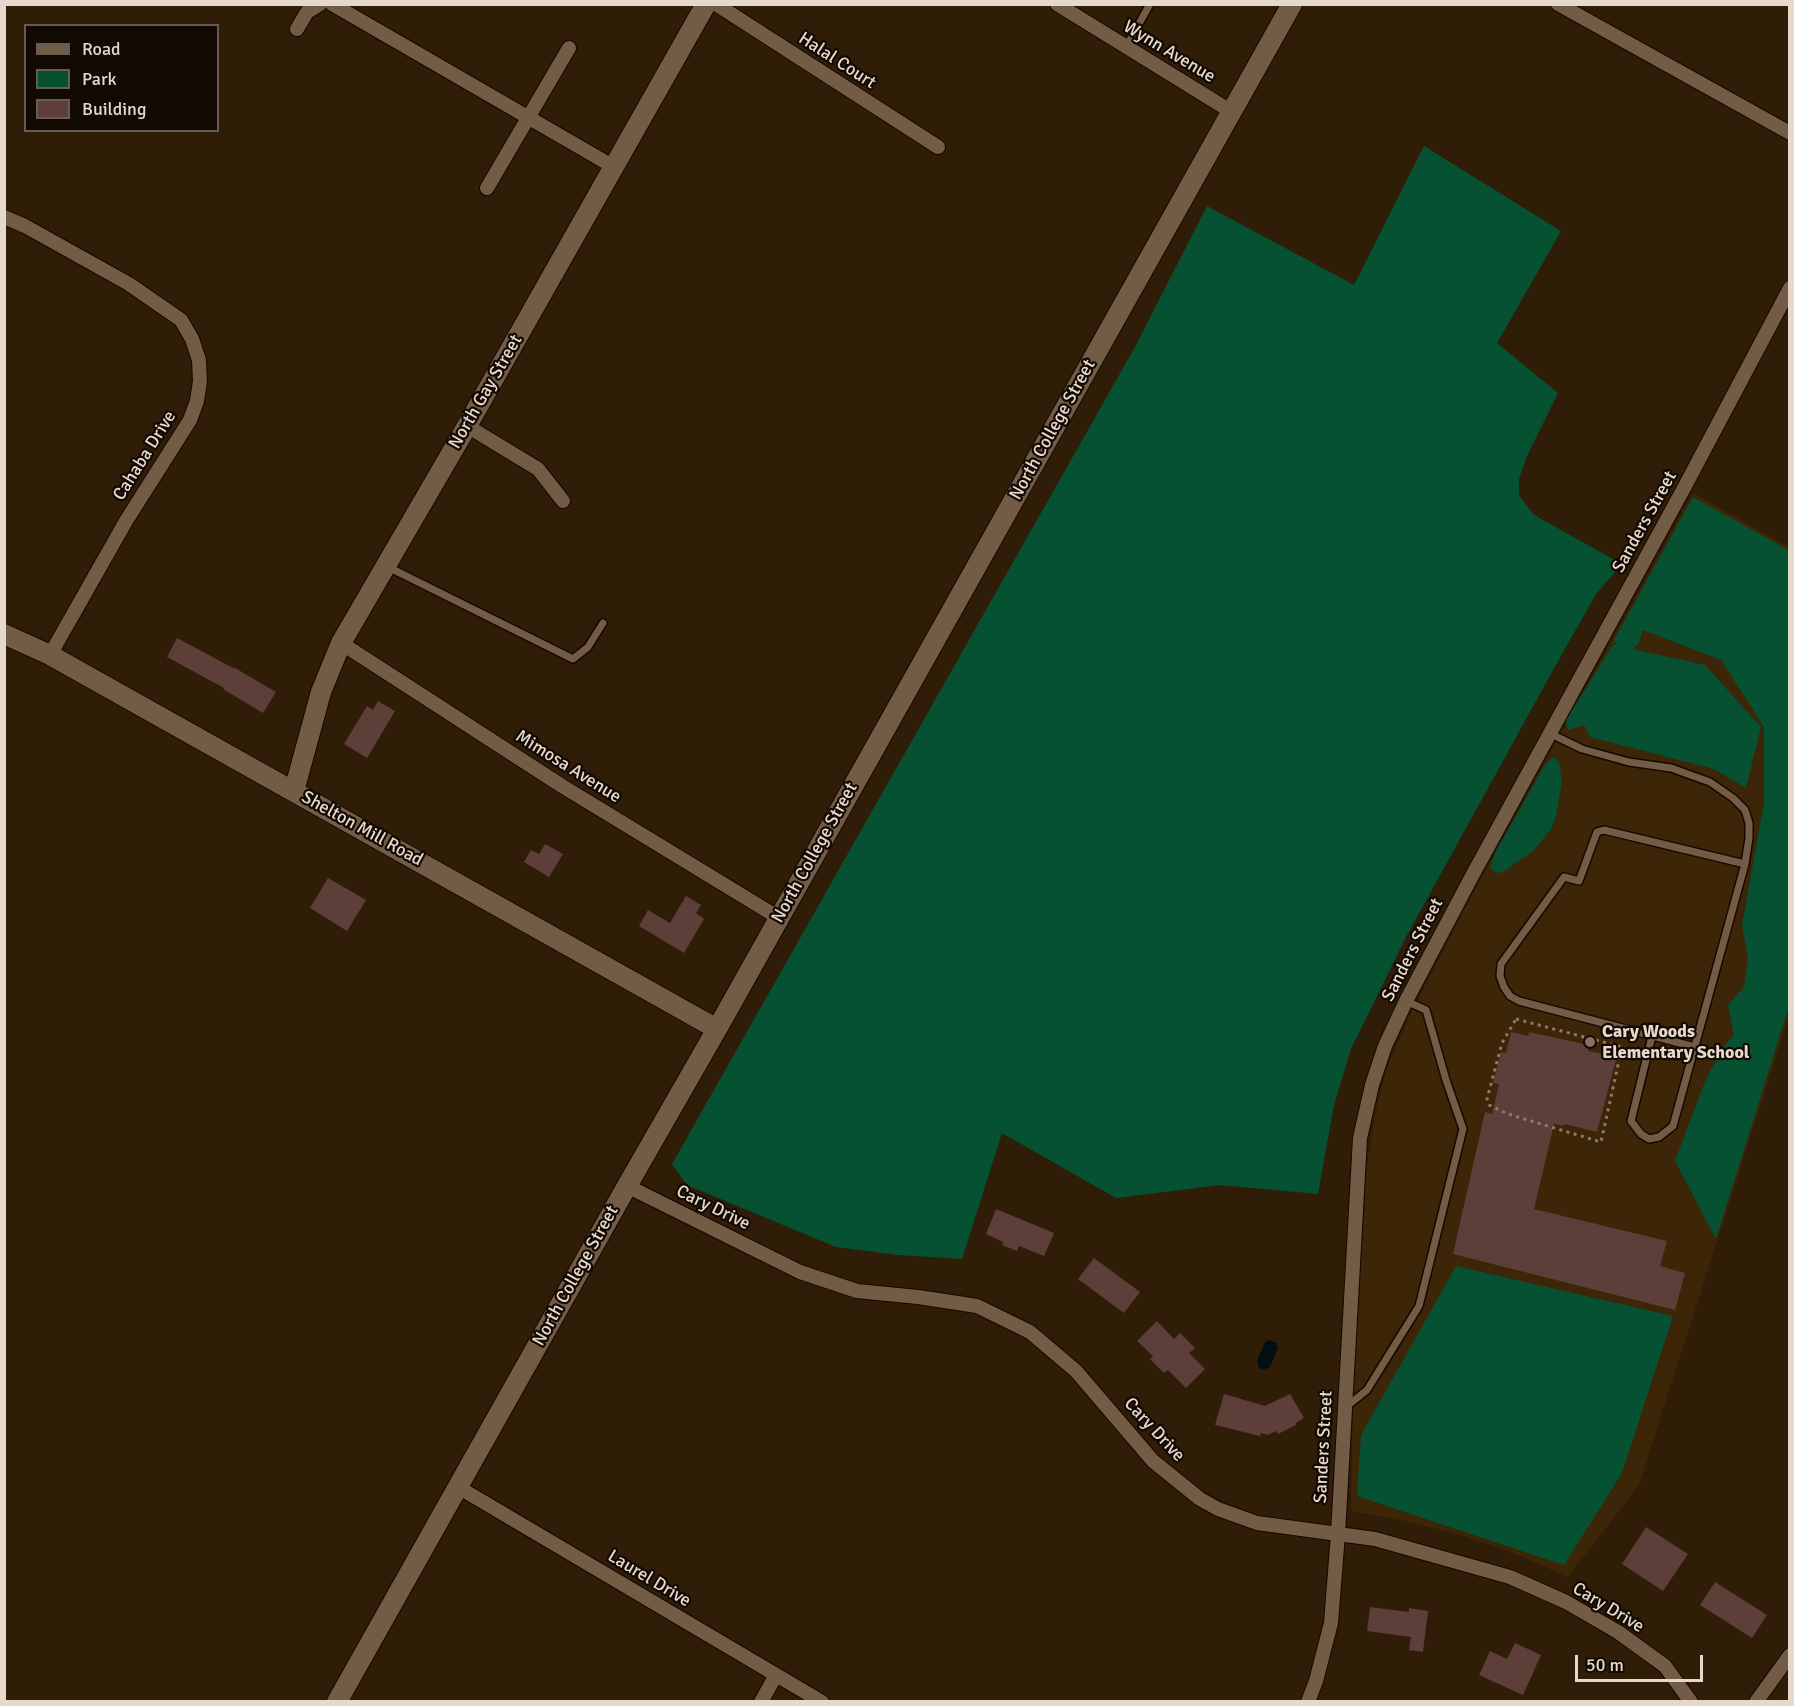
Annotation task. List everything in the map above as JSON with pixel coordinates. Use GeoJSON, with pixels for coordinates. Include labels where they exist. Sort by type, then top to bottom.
{"type":"FeatureCollection","features":[{"type":"Feature","properties":{"kind":"main road","name":"North Gay Street"},"geometry":{"type":"LineString","coordinates":[[294,791],[321,692],[341,643],[706,4]]}},
{"type":"Feature","properties":{"kind":"main road","name":"North College Street"},"geometry":{"type":"LineString","coordinates":[[337,1701],[1292,4]]}},
{"type":"Feature","properties":{"kind":"main road","name":"Shelton Mill Road"},"geometry":{"type":"LineString","coordinates":[[4,634],[50,655],[717,1029]]}},
{"type":"Feature","properties":{"kind":"street"},"geometry":{"type":"LineString","coordinates":[[297,29],[307,12],[320,4]]}},
{"type":"Feature","properties":{"kind":"street"},"geometry":{"type":"LineString","coordinates":[[332,4],[614,167]]}},
{"type":"Feature","properties":{"kind":"street","name":"Halal Court"},"geometry":{"type":"LineString","coordinates":[[716,4],[939,147]]}},
{"type":"Feature","properties":{"kind":"street","name":"Wynn Avenue"},"geometry":{"type":"LineString","coordinates":[[1057,4],[1232,112]]}},
{"type":"Feature","properties":{"kind":"street"},"geometry":{"type":"LineString","coordinates":[[1558,4],[1790,132]]}},
{"type":"Feature","properties":{"kind":"street"},"geometry":{"type":"LineString","coordinates":[[487,188],[569,48]]}},
{"type":"Feature","properties":{"kind":"street","name":"Cahaba Drive"},"geometry":{"type":"LineString","coordinates":[[4,217],[25,226],[129,284],[181,320],[192,339],[199,360],[200,381],[197,401],[190,420],[126,521],[50,655]]}},
{"type":"Feature","properties":{"kind":"street","name":"Sanders Street"},"geometry":{"type":"LineString","coordinates":[[1308,1701],[1316,1681],[1330,1623],[1338,1534],[1360,1138],[1372,1085],[1406,1001],[1790,288]]}},
{"type":"Feature","properties":{"kind":"street"},"geometry":{"type":"LineString","coordinates":[[467,426],[538,469],[563,501]]}},
{"type":"Feature","properties":{"kind":"street","name":"Mimosa Avenue"},"geometry":{"type":"LineString","coordinates":[[341,643],[562,786],[779,918]]}},
{"type":"Feature","properties":{"kind":"street","name":"Cary Drive"},"geometry":{"type":"LineString","coordinates":[[627,1186],[810,1275],[857,1292],[918,1297],[977,1306],[1030,1332],[1076,1371],[1153,1461],[1200,1499],[1218,1509],[1257,1523],[1375,1539],[1510,1577],[1566,1602],[1618,1632],[1665,1666],[1691,1701]]}},
{"type":"Feature","properties":{"kind":"street","name":"Laurel Drive"},"geometry":{"type":"LineString","coordinates":[[458,1487],[822,1701]]}},
{"type":"Feature","properties":{"kind":"street"},"geometry":{"type":"LineString","coordinates":[[1756,1701],[1790,1655]]}},
{"type":"Feature","properties":{"kind":"street"},"geometry":{"type":"LineString","coordinates":[[761,1701],[776,1675]]}},
{"type":"Feature","properties":{"kind":"lane"},"geometry":{"type":"LineString","coordinates":[[1126,47],[1150,4]]}},
{"type":"Feature","properties":{"kind":"lane"},"geometry":{"type":"LineString","coordinates":[[386,566],[573,659],[588,646],[603,623]]}},
{"type":"Feature","properties":{"kind":"lane"},"geometry":{"type":"LineString","coordinates":[[1549,733],[1582,749],[1629,762],[1671,768],[1710,782],[1733,798],[1744,810],[1749,823],[1745,864],[1673,1126],[1659,1137],[1649,1139],[1641,1134],[1631,1121],[1652,1036]]}},
{"type":"Feature","properties":{"kind":"lane"},"geometry":{"type":"LineString","coordinates":[[1695,1047],[1519,1002],[1510,996],[1504,987],[1500,976],[1501,964],[1564,877],[1579,881],[1596,832],[1604,830],[1745,864]]}},
{"type":"Feature","properties":{"kind":"lane"},"geometry":{"type":"LineString","coordinates":[[1345,1407],[1367,1390],[1419,1306],[1463,1129],[1426,1010],[1406,1001]]}},
{"type":"Feature","properties":{"kind":"path"},"geometry":{"type":"LineString","coordinates":[[1516,1019],[1622,1047],[1601,1142],[1508,1114],[1489,1105],[1487,1099],[1496,1067],[1502,1043],[1516,1019]]}},
{"type":"Feature","properties":{"kind":"shaded area","name":"Cary Woods Elementary School"},"geometry":{"type":"Polygon","coordinates":[[[1693,493],[1789,547],[1789,1016],[1639,1485],[1568,1577],[1506,1550],[1460,1535],[1405,1521],[1351,1511],[1353,1391],[1367,1164],[1377,1105],[1387,1068],[1411,1013],[1473,893],[1693,493]]]}},
{"type":"Feature","properties":{"kind":"shaded area"},"geometry":{"type":"Polygon","coordinates":[[[1269,1340],[1276,1343],[1278,1348],[1270,1367],[1263,1370],[1259,1368],[1257,1361],[1265,1342],[1269,1340]]]}},
{"type":"Feature","properties":{"kind":"green space"},"geometry":{"type":"Polygon","coordinates":[[[1424,146],[1561,231],[1497,343],[1558,393],[1527,456],[1519,479],[1519,495],[1534,515],[1622,564],[1596,594],[1552,672],[1406,937],[1351,1049],[1334,1105],[1318,1194],[1220,1185],[1116,1198],[1002,1133],[962,1259],[898,1255],[836,1247],[687,1185],[672,1164],[1135,347],[1207,206],[1354,285],[1424,146]]]}},
{"type":"Feature","properties":{"kind":"green space"},"geometry":{"type":"Polygon","coordinates":[[[1693,497],[1790,551],[1789,1006],[1716,1239],[1675,1161],[1706,1079],[1724,1046],[1734,1035],[1728,1005],[1744,987],[1748,958],[1742,925],[1764,803],[1764,727],[1721,660],[1643,630],[1638,645],[1632,649],[1705,665],[1761,727],[1746,788],[1714,769],[1590,737],[1584,725],[1569,730],[1566,720],[1613,645],[1617,645],[1614,640],[1693,497]]]}},
{"type":"Feature","properties":{"kind":"green space"},"geometry":{"type":"Polygon","coordinates":[[[1553,757],[1559,762],[1562,781],[1556,816],[1551,829],[1533,851],[1503,872],[1496,873],[1490,868],[1496,851],[1546,763],[1553,757]]]}},
{"type":"Feature","properties":{"kind":"green space"},"geometry":{"type":"Polygon","coordinates":[[[1456,1266],[1673,1316],[1622,1473],[1564,1565],[1357,1496],[1361,1435],[1456,1266]]]}},
{"type":"Feature","properties":{"kind":"building"},"geometry":{"type":"Polygon","coordinates":[[[177,638],[276,692],[263,713],[224,688],[167,657],[177,638]]]}},
{"type":"Feature","properties":{"kind":"building"},"geometry":{"type":"Polygon","coordinates":[[[378,701],[395,711],[367,758],[344,744],[367,706],[373,710],[378,701]]]}},
{"type":"Feature","properties":{"kind":"building"},"geometry":{"type":"Polygon","coordinates":[[[545,844],[563,854],[549,877],[524,862],[531,850],[539,854],[545,844]]]}},
{"type":"Feature","properties":{"kind":"building"},"geometry":{"type":"Polygon","coordinates":[[[328,878],[366,900],[347,931],[310,908],[328,878]]]}},
{"type":"Feature","properties":{"kind":"building"},"geometry":{"type":"Polygon","coordinates":[[[686,896],[701,905],[696,913],[704,919],[684,953],[639,926],[648,910],[670,923],[686,896]]]}},
{"type":"Feature","properties":{"kind":"building"},"geometry":{"type":"Polygon","coordinates":[[[1511,1032],[1528,1036],[1529,1032],[1589,1045],[1588,1051],[1617,1056],[1597,1132],[1565,1124],[1564,1126],[1554,1124],[1534,1209],[1667,1241],[1660,1266],[1685,1273],[1675,1310],[1453,1254],[1485,1112],[1492,1114],[1499,1084],[1493,1083],[1501,1052],[1506,1053],[1511,1032]]]}},
{"type":"Feature","properties":{"kind":"building"},"geometry":{"type":"Polygon","coordinates":[[[996,1209],[1054,1233],[1044,1256],[1019,1246],[1017,1251],[1002,1245],[1003,1242],[986,1234],[996,1209]]]}},
{"type":"Feature","properties":{"kind":"building"},"geometry":{"type":"Polygon","coordinates":[[[1094,1258],[1140,1292],[1124,1313],[1078,1279],[1094,1258]]]}},
{"type":"Feature","properties":{"kind":"building"},"geometry":{"type":"Polygon","coordinates":[[[1157,1321],[1174,1339],[1180,1333],[1195,1348],[1189,1353],[1205,1369],[1186,1388],[1168,1370],[1164,1373],[1150,1359],[1153,1356],[1137,1341],[1157,1321]]]}},
{"type":"Feature","properties":{"kind":"building"},"geometry":{"type":"Polygon","coordinates":[[[1224,1394],[1265,1406],[1290,1394],[1304,1418],[1278,1434],[1276,1431],[1268,1435],[1261,1433],[1260,1436],[1215,1425],[1224,1394]]]}},
{"type":"Feature","properties":{"kind":"building"},"geometry":{"type":"Polygon","coordinates":[[[1646,1527],[1688,1554],[1663,1591],[1622,1564],[1646,1527]]]}},
{"type":"Feature","properties":{"kind":"building"},"geometry":{"type":"Polygon","coordinates":[[[1715,1582],[1767,1615],[1752,1638],[1700,1605],[1715,1582]]]}},
{"type":"Feature","properties":{"kind":"building"},"geometry":{"type":"Polygon","coordinates":[[[1370,1607],[1409,1612],[1409,1608],[1428,1611],[1423,1652],[1409,1650],[1411,1637],[1367,1631],[1370,1607]]]}},
{"type":"Feature","properties":{"kind":"building"},"geometry":{"type":"Polygon","coordinates":[[[1515,1643],[1541,1655],[1523,1695],[1479,1675],[1490,1651],[1507,1659],[1515,1643]]]}},
{"type":"Feature","properties":{"kind":"place","name":"Cary Woods Elementary School"},"geometry":{"type":"Point","coordinates":[1590,1042]}}]}
